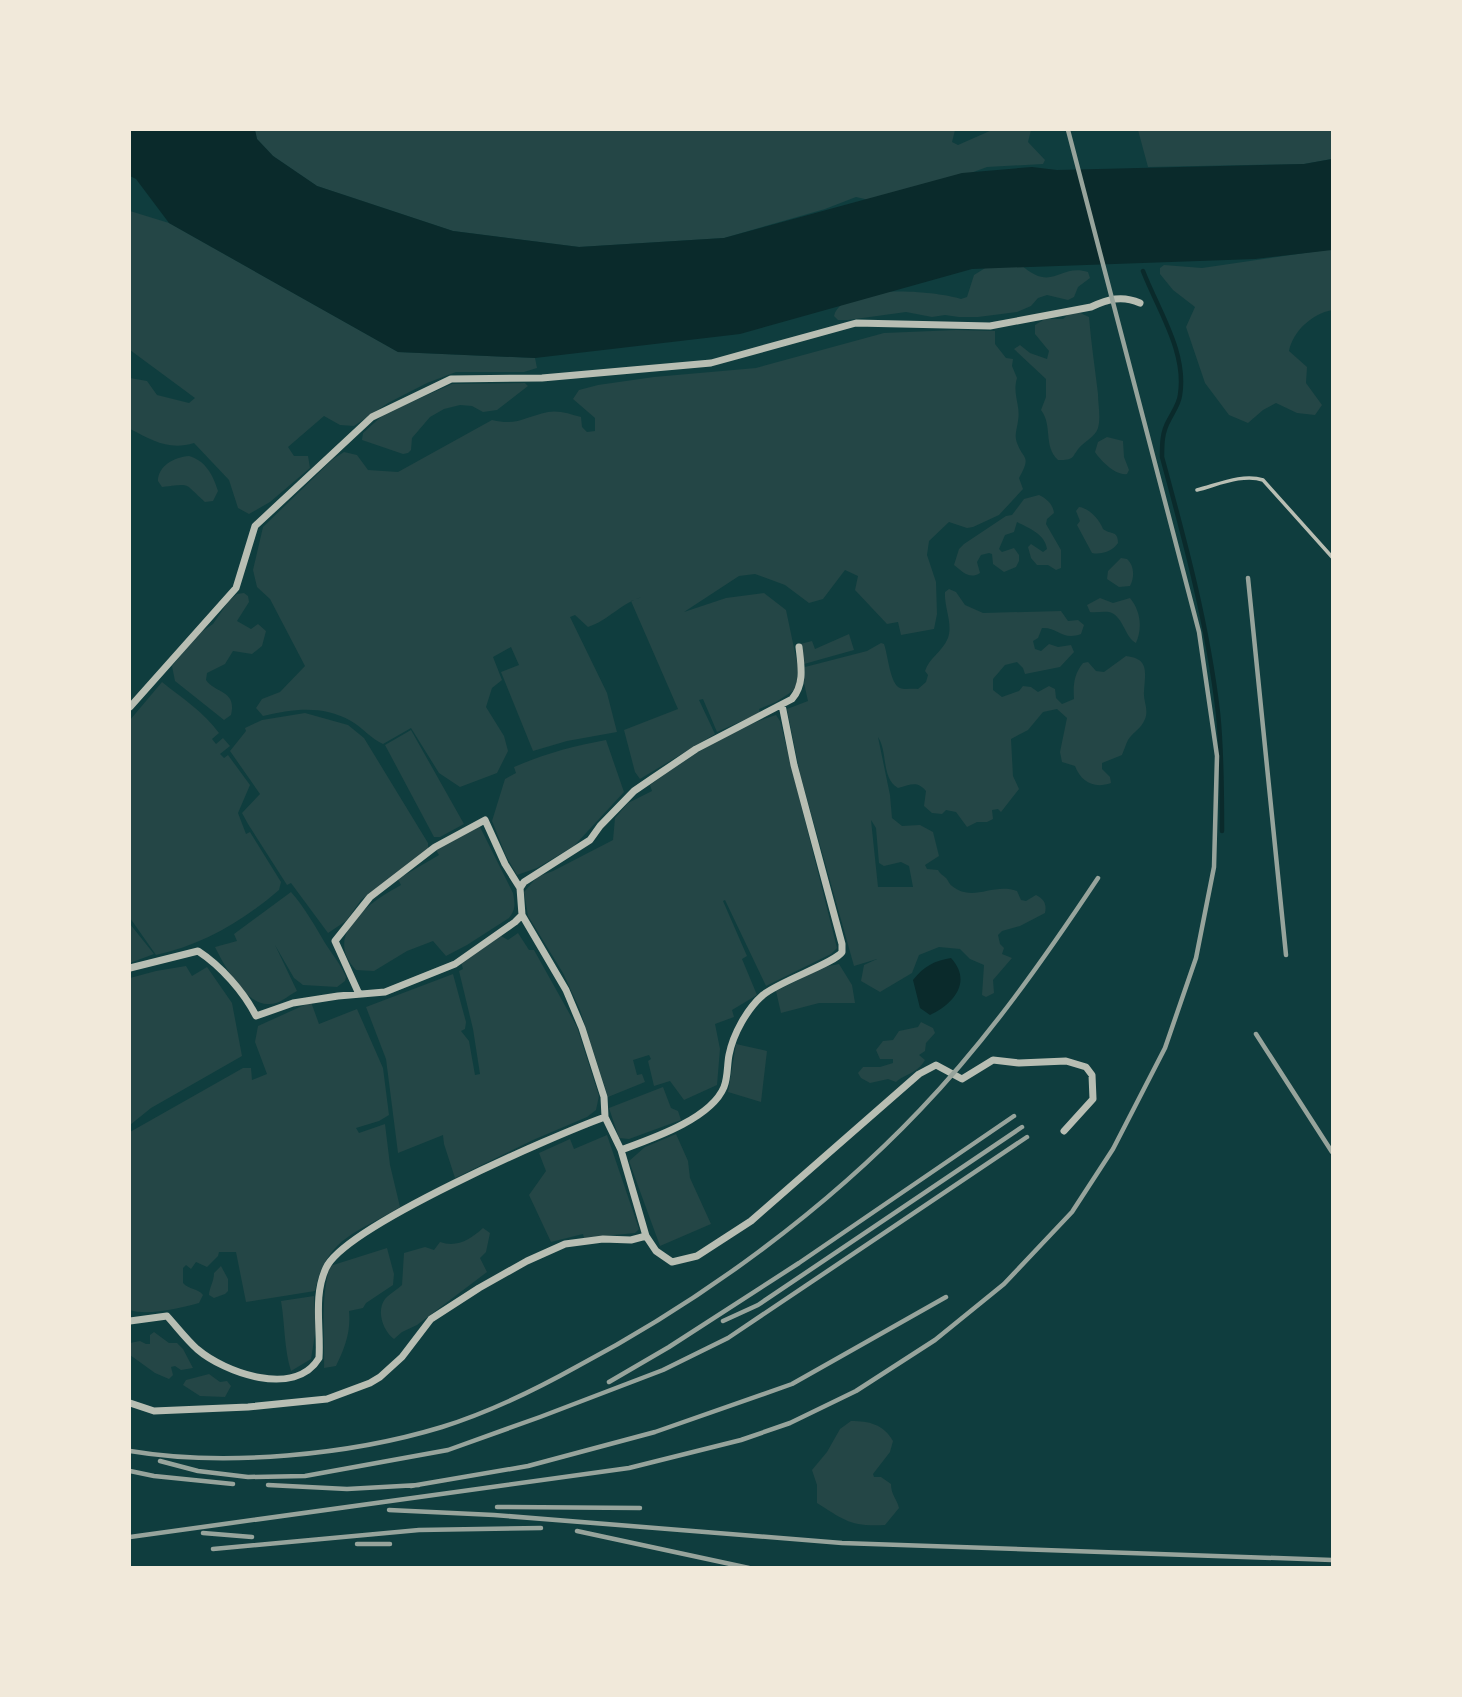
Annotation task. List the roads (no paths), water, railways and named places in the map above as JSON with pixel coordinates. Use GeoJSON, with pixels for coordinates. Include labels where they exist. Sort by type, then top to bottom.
{"type":"FeatureCollection","features":[{"type":"Feature","properties":{"kind":"street"},"geometry":{"type":"LineString","coordinates":[[130,707],[236,588],[255,526],[372,417],[451,379],[542,378],[711,363],[856,323],[990,326],[1091,307],[1104,300],[1129,298],[1140,303]]}},
{"type":"Feature","properties":{"kind":"street"},"geometry":{"type":"LineString","coordinates":[[520,888],[528,878],[590,840],[634,791],[696,749],[782,705],[800,690],[799,647]]}},
{"type":"Feature","properties":{"kind":"street"},"geometry":{"type":"LineString","coordinates":[[621,1150],[665,1134],[707,1108],[724,1088],[733,1041],[759,999],[779,984],[833,960],[842,951],[794,765],[782,705]]}},
{"type":"Feature","properties":{"kind":"street"},"geometry":{"type":"LineString","coordinates":[[359,994],[335,941],[370,897],[435,847],[485,820],[505,864],[520,888],[522,915],[566,990],[582,1028],[604,1097],[606,1117],[621,1150],[646,1236],[656,1251],[672,1262],[697,1256],[751,1221],[919,1074],[936,1065],[962,1079],[993,1060],[1019,1063],[1066,1061],[1086,1067],[1092,1075],[1093,1099],[1064,1131]]}},
{"type":"Feature","properties":{"kind":"street"},"geometry":{"type":"LineString","coordinates":[[130,968],[198,951],[225,975],[250,1004],[256,1016],[293,1003],[385,992],[455,964],[522,915]]}},
{"type":"Feature","properties":{"kind":"street"},"geometry":{"type":"LineString","coordinates":[[130,1321],[167,1316],[196,1348],[222,1366],[243,1373],[268,1378],[288,1378],[302,1374],[314,1365],[319,1357],[320,1292],[326,1268],[339,1251],[398,1212],[550,1138],[606,1117]]}},
{"type":"Feature","properties":{"kind":"street"},"geometry":{"type":"LineString","coordinates":[[130,1403],[155,1411],[248,1407],[327,1399],[370,1383],[402,1357],[431,1319],[527,1261],[565,1244],[603,1239],[631,1240],[646,1236]]}},
{"type":"Feature","properties":{"kind":"lane"},"geometry":{"type":"LineString","coordinates":[[1196,490],[1236,480],[1263,480],[1332,557]]}},
{"type":"Feature","properties":{"kind":"waterway"},"geometry":{"type":"LineString","coordinates":[[1143,271],[1170,332],[1179,363],[1179,398],[1165,429],[1162,457],[1195,584],[1214,680],[1220,742],[1222,831]]}},
{"type":"Feature","properties":{"kind":"railway"},"geometry":{"type":"LineString","coordinates":[[130,1537],[629,1468],[741,1440],[790,1423],[856,1391],[935,1340],[1004,1284],[1072,1212],[1113,1149],[1165,1048],[1196,958],[1214,867],[1217,756],[1199,632],[1068,130]]}},
{"type":"Feature","properties":{"kind":"railway"},"geometry":{"type":"LineString","coordinates":[[1248,578],[1286,955]]}},
{"type":"Feature","properties":{"kind":"railway"},"geometry":{"type":"LineString","coordinates":[[130,1451],[206,1458],[287,1456],[406,1437],[460,1421],[545,1384],[670,1313],[759,1252],[802,1218],[883,1147],[920,1110],[992,1027],[1098,878]]}},
{"type":"Feature","properties":{"kind":"railway"},"geometry":{"type":"LineString","coordinates":[[1256,1034],[1332,1152]]}},
{"type":"Feature","properties":{"kind":"railway"},"geometry":{"type":"LineString","coordinates":[[609,1382],[669,1347],[799,1263],[1014,1116]]}},
{"type":"Feature","properties":{"kind":"railway"},"geometry":{"type":"LineString","coordinates":[[723,1321],[758,1305],[1022,1127]]}},
{"type":"Feature","properties":{"kind":"railway"},"geometry":{"type":"LineString","coordinates":[[160,1461],[198,1471],[248,1477],[305,1476],[448,1450],[540,1417],[663,1370],[728,1338],[1027,1137]]}},
{"type":"Feature","properties":{"kind":"railway"},"geometry":{"type":"LineString","coordinates":[[411,1486],[528,1466],[655,1432],[792,1384],[946,1297]]}},
{"type":"Feature","properties":{"kind":"railway"},"geometry":{"type":"LineString","coordinates":[[130,1471],[233,1484]]}},
{"type":"Feature","properties":{"kind":"railway"},"geometry":{"type":"LineString","coordinates":[[268,1485],[347,1489],[419,1485]]}},
{"type":"Feature","properties":{"kind":"railway"},"geometry":{"type":"LineString","coordinates":[[497,1507],[640,1508]]}},
{"type":"Feature","properties":{"kind":"railway"},"geometry":{"type":"LineString","coordinates":[[389,1510],[494,1515],[842,1543],[1332,1560]]}},
{"type":"Feature","properties":{"kind":"railway"},"geometry":{"type":"LineString","coordinates":[[213,1549],[419,1530],[541,1528]]}},
{"type":"Feature","properties":{"kind":"railway"},"geometry":{"type":"LineString","coordinates":[[577,1531],[749,1568]]}},
{"type":"Feature","properties":{"kind":"railway"},"geometry":{"type":"LineString","coordinates":[[203,1533],[252,1537]]}},
{"type":"Feature","properties":{"kind":"railway"},"geometry":{"type":"LineString","coordinates":[[357,1544],[390,1544]]}}]}
